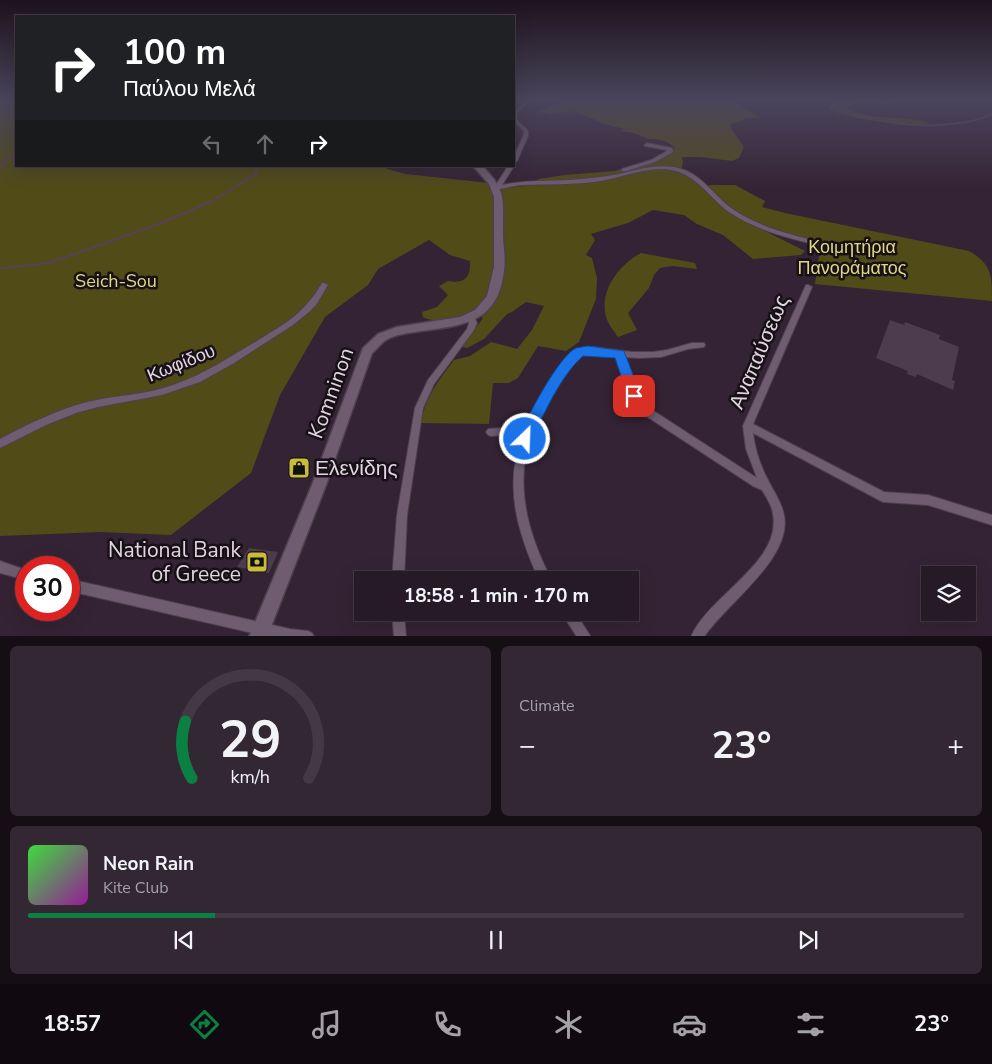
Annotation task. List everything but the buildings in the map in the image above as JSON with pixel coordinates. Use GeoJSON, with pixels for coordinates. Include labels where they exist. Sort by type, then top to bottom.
{"type":"FeatureCollection","features":[{"type":"Feature","properties":{"kind":"main road"},"geometry":{"type":"LineString","coordinates":[[471,318],[488,303],[498,281],[500,257],[497,188],[478,167]]}},
{"type":"Feature","properties":{"kind":"main road","name":"Komninon"},"geometry":{"type":"LineString","coordinates":[[260,632],[319,485],[367,351],[377,340],[389,333],[405,329],[451,324],[471,318]]}},
{"type":"Feature","properties":{"kind":"street"},"geometry":{"type":"LineString","coordinates":[[515,159],[526,136],[525,130]]}},
{"type":"Feature","properties":{"kind":"street"},"geometry":{"type":"LineString","coordinates":[[606,178],[653,161],[670,152],[670,149],[664,147],[647,145]]}},
{"type":"Feature","properties":{"kind":"street"},"geometry":{"type":"LineString","coordinates":[[497,188],[510,167]]}},
{"type":"Feature","properties":{"kind":"street"},"geometry":{"type":"LineString","coordinates":[[497,188],[606,178],[654,168],[680,170],[699,181],[720,202],[741,217],[776,233],[818,243]]}},
{"type":"Feature","properties":{"kind":"street","name":"Κωφίδου"},"geometry":{"type":"LineString","coordinates":[[0,444],[26,429],[67,412],[154,394],[196,380],[228,363],[300,317],[318,298],[324,285]]}},
{"type":"Feature","properties":{"kind":"street","name":"Αναπαύσεως"},"geometry":{"type":"LineString","coordinates":[[696,636],[708,617],[762,563],[776,543],[779,535],[777,508],[765,486],[751,450],[748,426],[808,287]]}},
{"type":"Feature","properties":{"kind":"street"},"geometry":{"type":"LineString","coordinates":[[399,571],[402,515],[419,408],[431,382],[470,330],[473,323],[471,318]]}},
{"type":"Feature","properties":{"kind":"street"},"geometry":{"type":"LineString","coordinates":[[542,571],[525,531],[518,495],[518,465],[528,430],[562,372],[578,353],[588,350],[620,354],[658,354],[690,345],[701,345]]}},
{"type":"Feature","properties":{"kind":"street"},"geometry":{"type":"LineString","coordinates":[[620,354],[632,392],[643,409],[756,483],[765,486]]}},
{"type":"Feature","properties":{"kind":"street"},"geometry":{"type":"LineString","coordinates":[[748,426],[883,497],[928,500],[992,520]]}},
{"type":"Feature","properties":{"kind":"street"},"geometry":{"type":"LineString","coordinates":[[491,432],[528,430]]}},
{"type":"Feature","properties":{"kind":"street"},"geometry":{"type":"LineString","coordinates":[[0,567],[15,572]]}},
{"type":"Feature","properties":{"kind":"street"},"geometry":{"type":"LineString","coordinates":[[80,588],[260,632],[308,636]]}},
{"type":"Feature","properties":{"kind":"street"},"geometry":{"type":"LineString","coordinates":[[399,621],[400,636]]}},
{"type":"Feature","properties":{"kind":"street"},"geometry":{"type":"LineString","coordinates":[[573,621],[585,636]]}},
{"type":"Feature","properties":{"kind":"green space","name":"Seich-Sou"},"geometry":{"type":"Polygon","coordinates":[[[0,130],[15,130],[15,167],[385,167],[406,174],[489,183],[494,192],[504,187],[527,186],[539,179],[615,171],[650,160],[675,148],[667,142],[619,131],[623,130],[732,130],[744,147],[739,158],[732,161],[701,157],[682,157],[681,173],[703,186],[718,204],[735,216],[805,251],[801,255],[753,259],[723,235],[697,224],[684,215],[653,210],[628,223],[591,234],[595,240],[586,255],[592,258],[597,278],[596,299],[579,342],[566,351],[538,346],[518,378],[509,383],[493,383],[489,424],[421,423],[429,397],[454,360],[470,356],[491,342],[517,349],[532,330],[544,306],[526,302],[507,314],[484,339],[467,348],[462,347],[483,318],[474,312],[442,321],[423,317],[422,312],[437,307],[448,295],[439,286],[448,281],[454,282],[466,278],[470,261],[450,255],[429,240],[378,269],[368,285],[325,317],[280,395],[251,473],[171,535],[100,532],[0,536],[0,130]]]}},
{"type":"Feature","properties":{"kind":"green space","name":"Κοιμητήρια Πανοράματος"},"geometry":{"type":"Polygon","coordinates":[[[708,185],[735,185],[765,201],[762,207],[785,213],[969,251],[982,261],[989,272],[992,284],[992,301],[815,284],[821,242],[774,229],[745,216],[732,208],[708,185]]]}},
{"type":"Feature","properties":{"kind":"green space"},"geometry":{"type":"Polygon","coordinates":[[[641,253],[695,263],[697,269],[673,266],[660,268],[654,275],[649,288],[628,313],[637,330],[618,337],[606,317],[605,297],[618,271],[641,253]]]}},
{"type":"Feature","properties":{"kind":"waterway"},"geometry":{"type":"LineString","coordinates":[[0,167],[7,159],[15,155]]}},
{"type":"Feature","properties":{"kind":"waterway"},"geometry":{"type":"LineString","coordinates":[[0,268],[49,263],[159,224],[212,201],[256,174],[256,167]]}},
{"type":"Feature","properties":{"kind":"place","name":"Ελενίδης"},"geometry":{"type":"Point","coordinates":[299,468]}},
{"type":"Feature","properties":{"kind":"place","name":"National Bank of Greece"},"geometry":{"type":"Point","coordinates":[257,562]}},
{"type":"Feature","properties":{"kind":"route"},"geometry":{"type":"LineString","coordinates":[[525,439],[532,422],[562,372],[572,358],[580,352],[588,350],[620,354],[624,371],[634,396]]}}]}
